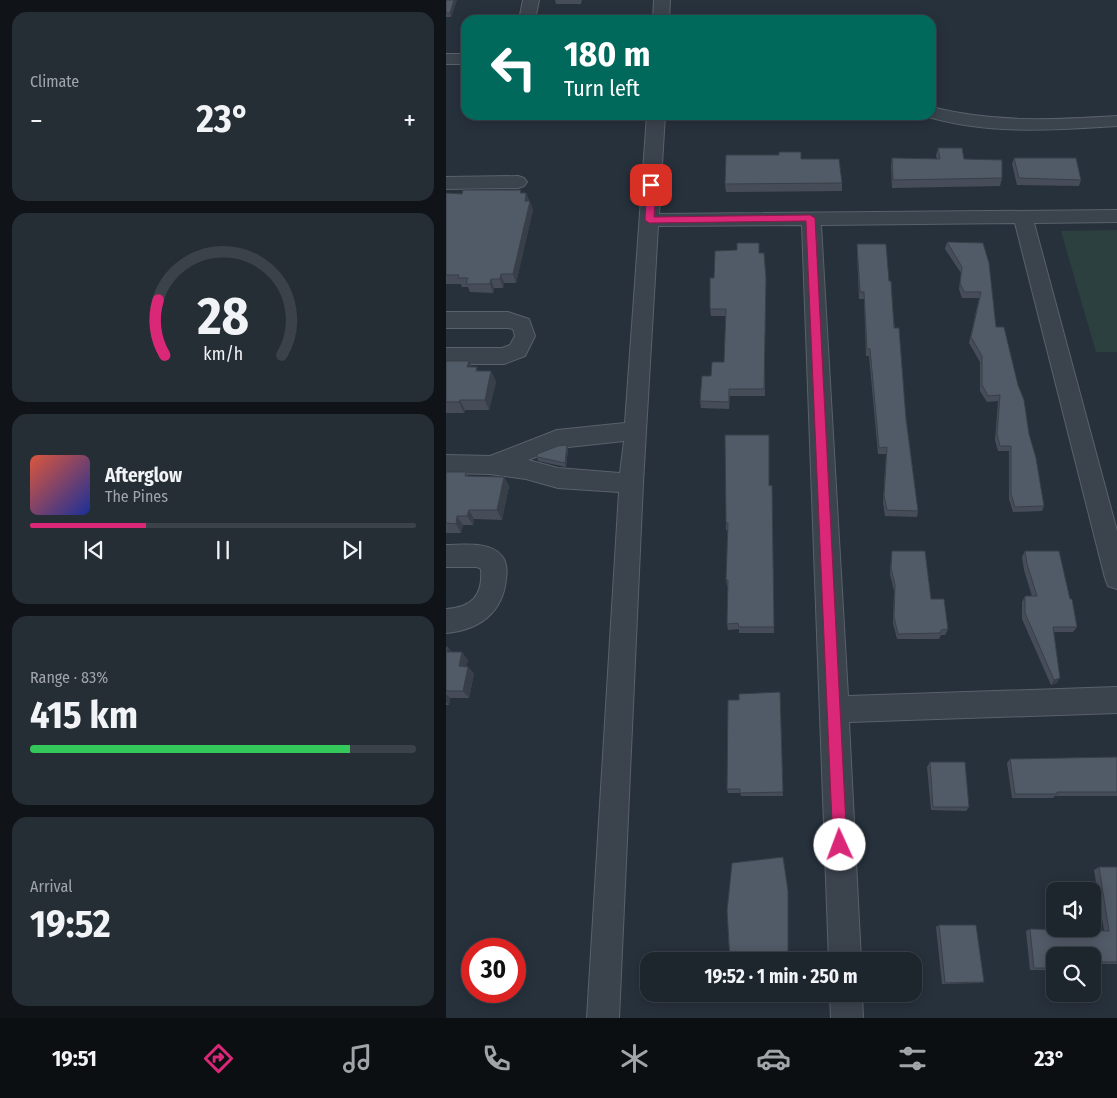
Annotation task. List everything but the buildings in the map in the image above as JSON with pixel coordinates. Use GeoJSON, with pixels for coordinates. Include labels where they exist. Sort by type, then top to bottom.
{"type":"FeatureCollection","features":[{"type":"Feature","properties":{"kind":"street"},"geometry":{"type":"LineString","coordinates":[[528,15],[531,0]]}},
{"type":"Feature","properties":{"kind":"street"},"geometry":{"type":"LineString","coordinates":[[661,15],[662,0]]}},
{"type":"Feature","properties":{"kind":"street"},"geometry":{"type":"LineString","coordinates":[[446,59],[461,59]]}},
{"type":"Feature","properties":{"kind":"street"},"geometry":{"type":"LineString","coordinates":[[936,114],[943,117],[988,123],[1117,122]]}},
{"type":"Feature","properties":{"kind":"street"},"geometry":{"type":"LineString","coordinates":[[603,1018],[631,483],[656,120]]}},
{"type":"Feature","properties":{"kind":"street"},"geometry":{"type":"LineString","coordinates":[[446,183],[518,182]]}},
{"type":"Feature","properties":{"kind":"street"},"geometry":{"type":"LineString","coordinates":[[1023,216],[1117,578]]}},
{"type":"Feature","properties":{"kind":"street"},"geometry":{"type":"LineString","coordinates":[[649,220],[1117,216]]}},
{"type":"Feature","properties":{"kind":"street"},"geometry":{"type":"LineString","coordinates":[[810,218],[835,709],[845,952]]}},
{"type":"Feature","properties":{"kind":"street"},"geometry":{"type":"LineString","coordinates":[[446,320],[508,320],[522,324],[524,336],[518,350],[504,356],[446,356]]}},
{"type":"Feature","properties":{"kind":"street"},"geometry":{"type":"LineString","coordinates":[[490,465],[557,439],[600,433],[636,431]]}},
{"type":"Feature","properties":{"kind":"street"},"geometry":{"type":"LineString","coordinates":[[446,464],[490,465],[526,469],[558,478],[631,483]]}},
{"type":"Feature","properties":{"kind":"street"},"geometry":{"type":"LineString","coordinates":[[446,556],[480,556],[493,563],[496,579],[490,597],[478,614],[455,621],[446,621]]}},
{"type":"Feature","properties":{"kind":"street"},"geometry":{"type":"LineString","coordinates":[[835,709],[1117,700]]}},
{"type":"Feature","properties":{"kind":"street"},"geometry":{"type":"LineString","coordinates":[[846,1002],[847,1018]]}},
{"type":"Feature","properties":{"kind":"green space"},"geometry":{"type":"Polygon","coordinates":[[[1117,230],[1117,352],[1096,352],[1061,231],[1117,230]]]}},
{"type":"Feature","properties":{"kind":"route"},"geometry":{"type":"LineString","coordinates":[[651,185],[649,220],[810,218],[835,709],[840,845]]}}]}
